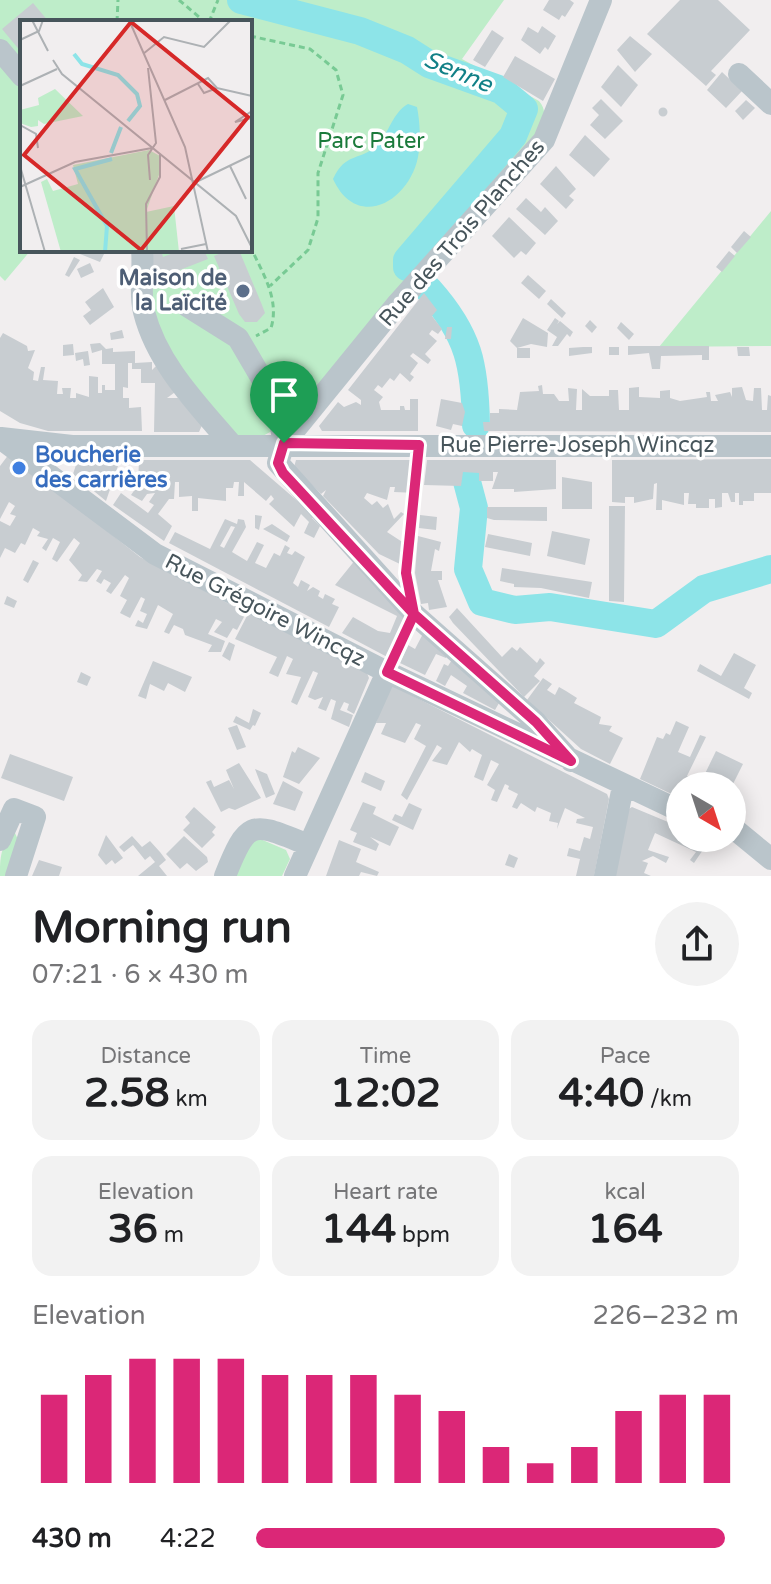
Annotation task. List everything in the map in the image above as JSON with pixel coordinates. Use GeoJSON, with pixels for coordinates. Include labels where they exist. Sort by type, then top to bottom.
{"type":"FeatureCollection","features":[{"type":"Feature","properties":{"kind":"street","name":"Rue des Trois Planches"},"geometry":{"type":"LineString","coordinates":[[284,443],[398,303],[544,140],[601,0]]}},
{"type":"Feature","properties":{"kind":"street"},"geometry":{"type":"LineString","coordinates":[[0,50],[20,74]]}},
{"type":"Feature","properties":{"kind":"street"},"geometry":{"type":"LineString","coordinates":[[739,74],[771,104]]}},
{"type":"Feature","properties":{"kind":"street"},"geometry":{"type":"LineString","coordinates":[[142,252],[143,310],[159,350],[181,385],[232,445]]}},
{"type":"Feature","properties":{"kind":"street"},"geometry":{"type":"LineString","coordinates":[[187,306],[241,343],[276,403],[284,443],[278,463],[283,473],[414,614],[536,722],[571,761]]}},
{"type":"Feature","properties":{"kind":"street","name":"Rue Pierre-Joseph Wincqz"},"geometry":{"type":"LineString","coordinates":[[0,438],[72,446],[284,443],[771,446]]}},
{"type":"Feature","properties":{"kind":"street","name":"Rue Grégoire Wincqz"},"geometry":{"type":"LineString","coordinates":[[0,438],[155,554],[387,672],[666,805]]}},
{"type":"Feature","properties":{"kind":"street"},"geometry":{"type":"LineString","coordinates":[[295,876],[387,672]]}},
{"type":"Feature","properties":{"kind":"street"},"geometry":{"type":"LineString","coordinates":[[605,876],[623,786]]}},
{"type":"Feature","properties":{"kind":"street"},"geometry":{"type":"LineString","coordinates":[[0,840],[14,809],[35,817],[16,876]]}},
{"type":"Feature","properties":{"kind":"street"},"geometry":{"type":"LineString","coordinates":[[225,876],[238,842],[255,828],[309,845]]}},
{"type":"Feature","properties":{"kind":"street"},"geometry":{"type":"LineString","coordinates":[[746,838],[771,859]]}},
{"type":"Feature","properties":{"kind":"path"},"geometry":{"type":"LineString","coordinates":[[117,20],[118,0]]}},
{"type":"Feature","properties":{"kind":"path"},"geometry":{"type":"LineString","coordinates":[[179,0],[204,20]]}},
{"type":"Feature","properties":{"kind":"path"},"geometry":{"type":"LineString","coordinates":[[208,20],[218,2]]}},
{"type":"Feature","properties":{"kind":"path"},"geometry":{"type":"LineString","coordinates":[[252,36],[310,49],[336,70],[343,95],[318,173],[318,218],[308,250],[270,286]]}},
{"type":"Feature","properties":{"kind":"path"},"geometry":{"type":"LineString","coordinates":[[241,343],[271,328],[275,315],[270,286],[252,250]]}},
{"type":"Feature","properties":{"kind":"path"},"geometry":{"type":"LineString","coordinates":[[387,672],[414,614],[406,573],[419,445]]}},
{"type":"Feature","properties":{"kind":"green space","name":"Parc Pater"},"geometry":{"type":"Polygon","coordinates":[[[0,0],[504,0],[462,59],[539,101],[544,110],[543,121],[535,141],[287,423],[259,438],[227,436],[175,374],[149,313],[146,252],[252,252],[252,20],[20,20],[20,252],[29,252],[5,281],[0,276],[0,0]]]}},
{"type":"Feature","properties":{"kind":"green space"},"geometry":{"type":"Polygon","coordinates":[[[771,211],[771,346],[659,347],[771,211]]]}},
{"type":"Feature","properties":{"kind":"green space"},"geometry":{"type":"Polygon","coordinates":[[[15,833],[20,844],[10,876],[0,876],[2,852],[15,833]]]}},
{"type":"Feature","properties":{"kind":"green space"},"geometry":{"type":"Polygon","coordinates":[[[258,838],[286,850],[290,859],[282,876],[235,876],[250,841],[258,838]]]}},
{"type":"Feature","properties":{"kind":"water"},"geometry":{"type":"Polygon","coordinates":[[[408,104],[417,107],[419,125],[419,151],[413,173],[404,187],[381,204],[368,207],[355,204],[343,195],[333,179],[348,160],[377,145],[398,112],[408,104]]]}},
{"type":"Feature","properties":{"kind":"building"},"geometry":{"type":"Polygon","coordinates":[[[549,0],[570,0],[574,3],[565,17],[562,15],[559,20],[543,10],[549,0]]]}},
{"type":"Feature","properties":{"kind":"building"},"geometry":{"type":"Polygon","coordinates":[[[680,0],[718,0],[750,30],[711,71],[716,75],[706,86],[647,34],[680,0]]]}},
{"type":"Feature","properties":{"kind":"building"},"geometry":{"type":"Polygon","coordinates":[[[33,3],[47,20],[20,20],[20,51],[2,29],[33,3]]]}},
{"type":"Feature","properties":{"kind":"building"},"geometry":{"type":"Polygon","coordinates":[[[542,26],[556,36],[548,50],[545,47],[540,54],[521,40],[528,27],[538,33],[542,26]]]}},
{"type":"Feature","properties":{"kind":"building"},"geometry":{"type":"Polygon","coordinates":[[[492,30],[504,38],[485,67],[473,60],[492,30]]]}},
{"type":"Feature","properties":{"kind":"building"},"geometry":{"type":"Polygon","coordinates":[[[630,36],[652,54],[635,72],[617,50],[630,36]]]}},
{"type":"Feature","properties":{"kind":"building"},"geometry":{"type":"Polygon","coordinates":[[[515,56],[555,79],[543,101],[503,77],[515,56]]]}},
{"type":"Feature","properties":{"kind":"building"},"geometry":{"type":"Polygon","coordinates":[[[618,65],[638,85],[621,107],[601,87],[618,65]]]}},
{"type":"Feature","properties":{"kind":"building"},"geometry":{"type":"Polygon","coordinates":[[[722,72],[742,91],[726,108],[707,90],[722,72]]]}},
{"type":"Feature","properties":{"kind":"building"},"geometry":{"type":"Polygon","coordinates":[[[601,99],[623,121],[605,139],[590,125],[599,115],[592,108],[601,99]]]}},
{"type":"Feature","properties":{"kind":"building"},"geometry":{"type":"Polygon","coordinates":[[[746,100],[755,108],[743,120],[735,111],[746,100]]]}},
{"type":"Feature","properties":{"kind":"building"},"geometry":{"type":"Polygon","coordinates":[[[663,108],[667,112],[663,116],[659,112],[663,108]]]}},
{"type":"Feature","properties":{"kind":"building"},"geometry":{"type":"Polygon","coordinates":[[[585,135],[610,159],[594,177],[569,155],[585,135]]]}},
{"type":"Feature","properties":{"kind":"building"},"geometry":{"type":"Polygon","coordinates":[[[556,166],[576,189],[569,196],[574,200],[566,209],[540,184],[556,166]]]}},
{"type":"Feature","properties":{"kind":"building"},"geometry":{"type":"Polygon","coordinates":[[[526,198],[541,212],[545,207],[558,221],[545,235],[516,209],[526,198]]]}},
{"type":"Feature","properties":{"kind":"building"},"geometry":{"type":"Polygon","coordinates":[[[509,217],[536,243],[526,255],[521,251],[514,258],[492,236],[509,217]]]}},
{"type":"Feature","properties":{"kind":"building"},"geometry":{"type":"Polygon","coordinates":[[[744,231],[751,237],[737,253],[731,247],[744,231]]]}},
{"type":"Feature","properties":{"kind":"building"},"geometry":{"type":"Polygon","coordinates":[[[729,251],[735,256],[722,272],[716,267],[729,251]]]}},
{"type":"Feature","properties":{"kind":"building"},"geometry":{"type":"Polygon","coordinates":[[[75,252],[105,252],[100,262],[75,252]]]}},
{"type":"Feature","properties":{"kind":"building"},"geometry":{"type":"Polygon","coordinates":[[[149,252],[162,252],[163,257],[176,252],[205,252],[208,259],[149,282],[149,252]]]}},
{"type":"Feature","properties":{"kind":"building","name":"Maison de la Laïcité"},"geometry":{"type":"Polygon","coordinates":[[[223,252],[240,252],[265,313],[257,322],[245,322],[239,314],[214,256],[223,252]]]}},
{"type":"Feature","properties":{"kind":"building"},"geometry":{"type":"Polygon","coordinates":[[[74,257],[80,260],[69,277],[65,275],[74,257]]]}},
{"type":"Feature","properties":{"kind":"building"},"geometry":{"type":"Polygon","coordinates":[[[90,263],[94,272],[81,278],[77,269],[90,263]]]}},
{"type":"Feature","properties":{"kind":"building"},"geometry":{"type":"Polygon","coordinates":[[[528,275],[546,291],[539,299],[521,283],[528,275]]]}},
{"type":"Feature","properties":{"kind":"building"},"geometry":{"type":"Polygon","coordinates":[[[103,288],[114,307],[90,325],[83,316],[91,310],[85,302],[103,288]]]}},
{"type":"Feature","properties":{"kind":"building"},"geometry":{"type":"Polygon","coordinates":[[[424,293],[437,310],[432,316],[442,329],[438,334],[432,330],[429,334],[437,341],[425,354],[431,360],[428,364],[413,353],[410,356],[418,363],[410,374],[414,377],[410,382],[400,373],[394,381],[390,378],[382,388],[378,385],[374,390],[383,397],[379,402],[381,410],[400,410],[400,406],[404,406],[405,410],[410,410],[410,399],[418,399],[418,431],[322,431],[319,426],[338,402],[344,407],[356,402],[361,405],[361,400],[348,390],[424,293]]]}},
{"type":"Feature","properties":{"kind":"building"},"geometry":{"type":"Polygon","coordinates":[[[551,299],[566,313],[562,318],[547,304],[551,299]]]}},
{"type":"Feature","properties":{"kind":"building"},"geometry":{"type":"Polygon","coordinates":[[[523,318],[548,333],[547,347],[531,344],[517,348],[510,341],[523,318]]]}},
{"type":"Feature","properties":{"kind":"building"},"geometry":{"type":"Polygon","coordinates":[[[555,318],[559,321],[557,324],[560,321],[573,332],[570,337],[567,334],[558,346],[552,346],[557,337],[547,330],[555,318]]]}},
{"type":"Feature","properties":{"kind":"building"},"geometry":{"type":"Polygon","coordinates":[[[590,320],[597,327],[592,333],[585,326],[590,320]]]}},
{"type":"Feature","properties":{"kind":"building"},"geometry":{"type":"Polygon","coordinates":[[[621,322],[634,334],[629,340],[617,328],[621,322]]]}},
{"type":"Feature","properties":{"kind":"building"},"geometry":{"type":"Polygon","coordinates":[[[447,327],[452,327],[451,339],[445,339],[447,327]]]}},
{"type":"Feature","properties":{"kind":"building"},"geometry":{"type":"Polygon","coordinates":[[[122,330],[124,338],[111,340],[110,333],[122,330]]]}},
{"type":"Feature","properties":{"kind":"building"},"geometry":{"type":"Polygon","coordinates":[[[3,333],[27,346],[28,351],[35,350],[28,368],[34,372],[33,380],[38,381],[41,367],[45,367],[43,380],[58,381],[57,394],[63,394],[62,388],[71,388],[70,398],[76,398],[76,393],[89,397],[89,376],[98,377],[98,393],[102,393],[102,385],[105,385],[105,390],[115,390],[115,364],[102,364],[102,350],[92,353],[90,344],[100,343],[106,349],[113,348],[113,352],[135,351],[135,363],[152,362],[152,370],[158,364],[178,390],[167,398],[178,398],[203,423],[199,432],[154,432],[155,383],[141,383],[141,369],[132,369],[132,363],[128,363],[128,388],[123,387],[123,398],[129,398],[129,408],[141,407],[142,431],[48,431],[20,423],[0,411],[0,338],[3,333]]]}},
{"type":"Feature","properties":{"kind":"building"},"geometry":{"type":"Polygon","coordinates":[[[73,344],[74,355],[63,356],[63,345],[73,344]]]}},
{"type":"Feature","properties":{"kind":"building"},"geometry":{"type":"Polygon","coordinates":[[[628,346],[709,346],[709,360],[702,360],[702,355],[661,356],[660,369],[652,369],[649,353],[628,355],[628,346]]]}},
{"type":"Feature","properties":{"kind":"building"},"geometry":{"type":"Polygon","coordinates":[[[592,347],[592,353],[569,356],[569,348],[592,347]]]}},
{"type":"Feature","properties":{"kind":"building"},"geometry":{"type":"Polygon","coordinates":[[[609,347],[619,347],[619,355],[609,355],[609,347]]]}},
{"type":"Feature","properties":{"kind":"building"},"geometry":{"type":"Polygon","coordinates":[[[737,347],[749,347],[750,356],[738,356],[737,347]]]}},
{"type":"Feature","properties":{"kind":"building"},"geometry":{"type":"Polygon","coordinates":[[[517,348],[530,348],[530,358],[517,358],[517,348]]]}},
{"type":"Feature","properties":{"kind":"building"},"geometry":{"type":"Polygon","coordinates":[[[88,351],[90,365],[84,366],[83,359],[76,361],[75,353],[88,351]]]}},
{"type":"Feature","properties":{"kind":"building"},"geometry":{"type":"Polygon","coordinates":[[[542,385],[543,394],[554,394],[559,401],[569,401],[568,388],[577,389],[576,410],[582,410],[582,389],[590,396],[609,396],[609,390],[618,390],[619,410],[629,410],[629,388],[639,387],[639,397],[660,398],[660,391],[670,390],[670,398],[680,401],[707,397],[706,392],[710,392],[711,401],[718,401],[715,395],[730,392],[732,397],[732,388],[742,387],[746,400],[753,401],[754,388],[761,388],[762,410],[767,410],[768,395],[771,396],[771,432],[484,431],[483,422],[490,422],[490,413],[499,413],[499,409],[517,410],[520,392],[539,391],[538,386],[542,385]]]}},
{"type":"Feature","properties":{"kind":"building"},"geometry":{"type":"Polygon","coordinates":[[[441,399],[462,403],[465,412],[462,426],[453,424],[451,430],[436,426],[441,399]]]}},
{"type":"Feature","properties":{"kind":"building"},"geometry":{"type":"Polygon","coordinates":[[[9,454],[140,557],[246,613],[237,630],[233,628],[227,638],[214,632],[222,622],[216,619],[208,634],[225,641],[221,652],[208,652],[212,645],[185,635],[183,629],[174,625],[169,634],[164,632],[173,614],[158,605],[147,629],[135,626],[138,620],[143,623],[147,614],[140,611],[145,599],[141,597],[130,618],[120,613],[127,600],[120,596],[129,578],[125,575],[111,594],[106,591],[111,583],[104,579],[101,584],[96,581],[102,571],[97,569],[87,582],[78,581],[82,575],[69,560],[80,543],[74,538],[57,562],[52,559],[60,542],[53,538],[46,551],[42,548],[48,539],[37,536],[40,532],[33,528],[25,545],[21,543],[15,553],[5,548],[0,558],[0,521],[10,526],[16,516],[10,514],[15,506],[9,502],[0,519],[0,466],[9,454]]]}},
{"type":"Feature","properties":{"kind":"building"},"geometry":{"type":"Polygon","coordinates":[[[78,459],[120,460],[106,501],[73,474],[78,459]]]}},
{"type":"Feature","properties":{"kind":"building"},"geometry":{"type":"Polygon","coordinates":[[[771,459],[771,493],[754,493],[754,501],[743,501],[743,505],[739,505],[739,493],[735,493],[735,502],[731,502],[728,493],[722,493],[722,507],[715,508],[715,499],[709,499],[709,508],[696,508],[696,504],[688,504],[689,493],[684,493],[684,505],[662,500],[662,510],[656,510],[657,483],[654,484],[653,499],[634,503],[634,497],[625,497],[625,503],[612,502],[612,460],[771,459]]]}},
{"type":"Feature","properties":{"kind":"building"},"geometry":{"type":"Polygon","coordinates":[[[139,460],[250,460],[315,516],[312,518],[320,526],[314,538],[304,533],[309,522],[301,514],[294,527],[269,504],[274,499],[271,495],[266,501],[244,482],[244,496],[238,496],[239,482],[234,482],[233,488],[226,488],[226,501],[198,498],[198,511],[192,511],[192,496],[179,497],[179,482],[175,482],[174,499],[169,499],[158,514],[172,526],[164,541],[113,505],[121,493],[148,513],[154,505],[149,502],[155,493],[147,494],[142,501],[131,495],[138,485],[139,460]]]}},
{"type":"Feature","properties":{"kind":"building"},"geometry":{"type":"Polygon","coordinates":[[[296,460],[421,460],[417,493],[394,492],[395,487],[390,487],[387,500],[367,493],[364,498],[372,505],[377,501],[383,508],[388,504],[394,519],[401,512],[404,514],[387,532],[410,547],[402,565],[379,554],[323,496],[326,490],[321,494],[294,467],[296,460]]]}},
{"type":"Feature","properties":{"kind":"building"},"geometry":{"type":"Polygon","coordinates":[[[427,460],[556,460],[556,489],[514,492],[514,489],[492,489],[498,472],[493,472],[493,481],[479,481],[479,473],[463,472],[461,486],[424,485],[427,460]]]}},
{"type":"Feature","properties":{"kind":"building"},"geometry":{"type":"Polygon","coordinates":[[[562,477],[592,482],[592,509],[562,509],[562,477]]]}},
{"type":"Feature","properties":{"kind":"building"},"geometry":{"type":"Polygon","coordinates":[[[609,506],[625,506],[624,602],[609,601],[609,506]]]}},
{"type":"Feature","properties":{"kind":"building"},"geometry":{"type":"Polygon","coordinates":[[[487,507],[547,507],[547,521],[494,520],[487,518],[487,507]]]}},
{"type":"Feature","properties":{"kind":"building"},"geometry":{"type":"Polygon","coordinates":[[[255,515],[262,516],[259,530],[255,528],[255,515]]]}},
{"type":"Feature","properties":{"kind":"building"},"geometry":{"type":"Polygon","coordinates":[[[420,515],[437,517],[436,530],[419,528],[420,515]]]}},
{"type":"Feature","properties":{"kind":"building"},"geometry":{"type":"Polygon","coordinates":[[[225,519],[237,524],[238,519],[244,520],[246,527],[232,552],[247,561],[257,542],[264,545],[255,563],[266,568],[274,553],[280,556],[285,545],[290,548],[287,553],[292,555],[295,551],[305,557],[293,583],[298,587],[301,580],[310,585],[307,591],[313,587],[320,591],[318,596],[323,599],[325,594],[335,599],[332,604],[339,607],[329,627],[169,543],[175,532],[210,549],[225,519]],[[231,526],[220,546],[224,548],[235,527],[231,526]]]}},
{"type":"Feature","properties":{"kind":"building"},"geometry":{"type":"Polygon","coordinates":[[[272,524],[290,536],[287,542],[263,529],[272,524]]]}},
{"type":"Feature","properties":{"kind":"building"},"geometry":{"type":"Polygon","coordinates":[[[552,531],[590,539],[585,565],[547,556],[552,531]]]}},
{"type":"Feature","properties":{"kind":"building"},"geometry":{"type":"Polygon","coordinates":[[[488,534],[532,543],[530,556],[485,547],[488,534]]]}},
{"type":"Feature","properties":{"kind":"building"},"geometry":{"type":"Polygon","coordinates":[[[418,536],[441,542],[439,551],[435,549],[431,571],[442,571],[442,580],[438,580],[447,607],[429,610],[428,603],[421,604],[415,573],[418,536]]]}},
{"type":"Feature","properties":{"kind":"building"},"geometry":{"type":"Polygon","coordinates":[[[356,559],[410,616],[391,659],[342,633],[353,617],[378,631],[390,633],[397,616],[335,585],[356,559]]]}},
{"type":"Feature","properties":{"kind":"building"},"geometry":{"type":"Polygon","coordinates":[[[33,560],[39,563],[28,583],[23,580],[33,560]]]}},
{"type":"Feature","properties":{"kind":"building"},"geometry":{"type":"Polygon","coordinates":[[[502,568],[592,582],[589,598],[541,588],[514,587],[514,584],[500,581],[502,568]]]}},
{"type":"Feature","properties":{"kind":"building"},"geometry":{"type":"Polygon","coordinates":[[[7,596],[17,601],[14,608],[4,604],[7,596]]]}},
{"type":"Feature","properties":{"kind":"building"},"geometry":{"type":"Polygon","coordinates":[[[457,608],[502,657],[512,647],[517,651],[520,647],[537,663],[540,658],[545,663],[534,676],[540,681],[524,697],[453,623],[449,617],[457,608]]]}},
{"type":"Feature","properties":{"kind":"building"},"geometry":{"type":"Polygon","coordinates":[[[249,612],[367,673],[369,678],[354,714],[347,710],[349,704],[344,702],[340,710],[353,715],[349,727],[331,719],[336,701],[331,699],[326,711],[318,708],[323,697],[315,700],[308,697],[318,673],[313,671],[297,705],[291,702],[301,677],[286,674],[293,659],[287,656],[278,677],[269,673],[277,657],[235,639],[249,612]]]}},
{"type":"Feature","properties":{"kind":"building"},"geometry":{"type":"Polygon","coordinates":[[[426,628],[448,653],[446,658],[436,654],[425,675],[400,663],[408,645],[415,649],[426,628]]]}},
{"type":"Feature","properties":{"kind":"building"},"geometry":{"type":"Polygon","coordinates":[[[229,642],[235,645],[230,661],[222,656],[229,642]]]}},
{"type":"Feature","properties":{"kind":"building"},"geometry":{"type":"Polygon","coordinates":[[[734,653],[756,665],[744,688],[752,693],[749,699],[697,671],[700,664],[721,676],[734,653]]]}},
{"type":"Feature","properties":{"kind":"building"},"geometry":{"type":"Polygon","coordinates":[[[455,655],[503,696],[495,710],[463,693],[467,686],[451,675],[445,686],[436,681],[444,664],[448,666],[455,655]]]}},
{"type":"Feature","properties":{"kind":"building"},"geometry":{"type":"Polygon","coordinates":[[[153,661],[192,677],[185,692],[168,683],[164,691],[150,684],[146,699],[138,696],[153,661]]]}},
{"type":"Feature","properties":{"kind":"building"},"geometry":{"type":"Polygon","coordinates":[[[81,672],[91,677],[87,686],[77,682],[81,672]]]}},
{"type":"Feature","properties":{"kind":"building"},"geometry":{"type":"Polygon","coordinates":[[[543,678],[552,684],[547,690],[555,695],[559,687],[566,691],[577,698],[574,703],[601,717],[599,724],[612,726],[609,731],[623,738],[610,764],[581,749],[527,700],[543,678]]]}},
{"type":"Feature","properties":{"kind":"building"},"geometry":{"type":"Polygon","coordinates":[[[393,686],[607,794],[609,799],[594,876],[576,876],[580,859],[567,856],[569,848],[580,851],[584,837],[590,839],[593,827],[576,823],[577,819],[585,818],[565,808],[557,829],[558,823],[549,821],[551,813],[537,807],[535,812],[521,803],[517,809],[512,807],[518,794],[505,784],[497,802],[491,800],[495,790],[487,785],[499,764],[491,760],[483,781],[474,777],[482,755],[472,749],[470,752],[459,742],[447,765],[432,761],[442,748],[437,745],[407,800],[401,795],[426,746],[414,739],[421,725],[416,723],[405,743],[381,734],[386,723],[376,723],[387,688],[393,686]]]}},
{"type":"Feature","properties":{"kind":"building"},"geometry":{"type":"Polygon","coordinates":[[[253,709],[261,713],[250,730],[233,722],[236,716],[249,723],[253,709]]]}},
{"type":"Feature","properties":{"kind":"building"},"geometry":{"type":"Polygon","coordinates":[[[676,721],[689,727],[678,752],[690,757],[700,735],[706,737],[689,772],[666,772],[666,791],[640,779],[657,737],[663,739],[666,733],[670,735],[676,721]]]}},
{"type":"Feature","properties":{"kind":"building"},"geometry":{"type":"Polygon","coordinates":[[[237,725],[246,747],[237,750],[228,728],[237,725]]]}},
{"type":"Feature","properties":{"kind":"building"},"geometry":{"type":"Polygon","coordinates":[[[298,747],[320,758],[299,784],[283,777],[292,751],[295,753],[298,747]]]}},
{"type":"Feature","properties":{"kind":"building"},"geometry":{"type":"Polygon","coordinates":[[[716,751],[743,764],[739,772],[706,772],[716,751]]]}},
{"type":"Feature","properties":{"kind":"building"},"geometry":{"type":"Polygon","coordinates":[[[10,754],[73,777],[64,801],[1,778],[10,754]]]}},
{"type":"Feature","properties":{"kind":"building"},"geometry":{"type":"Polygon","coordinates":[[[239,763],[261,798],[235,810],[229,808],[221,812],[206,782],[211,780],[214,787],[229,780],[234,789],[226,770],[239,763]]]}},
{"type":"Feature","properties":{"kind":"building"},"geometry":{"type":"Polygon","coordinates":[[[255,769],[267,774],[275,794],[266,798],[255,769]]]}},
{"type":"Feature","properties":{"kind":"building"},"geometry":{"type":"Polygon","coordinates":[[[365,772],[385,781],[381,791],[361,782],[365,772]]]}},
{"type":"Feature","properties":{"kind":"building"},"geometry":{"type":"Polygon","coordinates":[[[283,781],[303,792],[295,811],[273,804],[283,781]]]}},
{"type":"Feature","properties":{"kind":"building"},"geometry":{"type":"Polygon","coordinates":[[[363,802],[376,807],[373,814],[399,827],[390,846],[370,837],[379,844],[376,851],[353,842],[357,833],[350,830],[363,802]]]}},
{"type":"Feature","properties":{"kind":"building"},"geometry":{"type":"Polygon","coordinates":[[[409,803],[422,809],[413,830],[392,820],[395,814],[402,817],[409,803]]]}},
{"type":"Feature","properties":{"kind":"building"},"geometry":{"type":"Polygon","coordinates":[[[194,807],[216,827],[212,832],[215,835],[202,848],[183,830],[190,823],[185,817],[194,807]]]}},
{"type":"Feature","properties":{"kind":"building"},"geometry":{"type":"Polygon","coordinates":[[[632,807],[666,821],[666,838],[655,833],[648,850],[669,857],[666,863],[653,856],[642,861],[648,863],[644,873],[651,876],[615,876],[627,810],[632,807]]]}},
{"type":"Feature","properties":{"kind":"building"},"geometry":{"type":"Polygon","coordinates":[[[106,835],[123,858],[115,864],[112,860],[106,865],[98,855],[106,835]]]}},
{"type":"Feature","properties":{"kind":"building"},"geometry":{"type":"Polygon","coordinates":[[[132,836],[142,847],[150,841],[160,852],[166,860],[159,866],[167,876],[138,876],[155,862],[150,856],[145,860],[133,845],[124,852],[119,847],[132,836]]]}},
{"type":"Feature","properties":{"kind":"building"},"geometry":{"type":"Polygon","coordinates":[[[184,836],[207,857],[208,862],[196,871],[187,863],[180,869],[166,854],[184,836]]]}},
{"type":"Feature","properties":{"kind":"building"},"geometry":{"type":"Polygon","coordinates":[[[339,840],[361,849],[356,862],[379,872],[377,876],[361,872],[359,876],[326,876],[339,840]]]}},
{"type":"Feature","properties":{"kind":"building"},"geometry":{"type":"Polygon","coordinates":[[[696,852],[701,852],[694,863],[690,860],[696,852]]]}},
{"type":"Feature","properties":{"kind":"building"},"geometry":{"type":"Polygon","coordinates":[[[509,854],[518,858],[514,868],[505,865],[509,854]]]}},
{"type":"Feature","properties":{"kind":"building"},"geometry":{"type":"Polygon","coordinates":[[[39,860],[62,867],[59,876],[32,876],[39,860]]]}},
{"type":"Feature","properties":{"kind":"waterway","name":"Senne"},"geometry":{"type":"LineString","coordinates":[[241,0],[360,31],[407,50],[429,64],[501,90],[524,109],[513,136],[407,260],[407,267]]}},
{"type":"Feature","properties":{"kind":"waterway","name":"Senne"},"geometry":{"type":"LineString","coordinates":[[429,290],[453,322],[467,352],[474,385],[476,425]]}},
{"type":"Feature","properties":{"kind":"waterway","name":"Senne"},"geometry":{"type":"LineString","coordinates":[[465,474],[474,508],[468,569],[482,602],[515,610],[550,607],[656,624],[704,589],[771,569]]}},
{"type":"Feature","properties":{"kind":"place","name":"Maison de la Laïcité"},"geometry":{"type":"Point","coordinates":[243,291]}},
{"type":"Feature","properties":{"kind":"place","name":"Boucherie des carrières"},"geometry":{"type":"Point","coordinates":[19,468]}},
{"type":"Feature","properties":{"kind":"route"},"geometry":{"type":"LineString","coordinates":[[284,443],[278,463],[283,473],[414,614],[387,672],[571,761],[536,722],[414,614],[406,573],[419,445],[284,443]]}}]}
